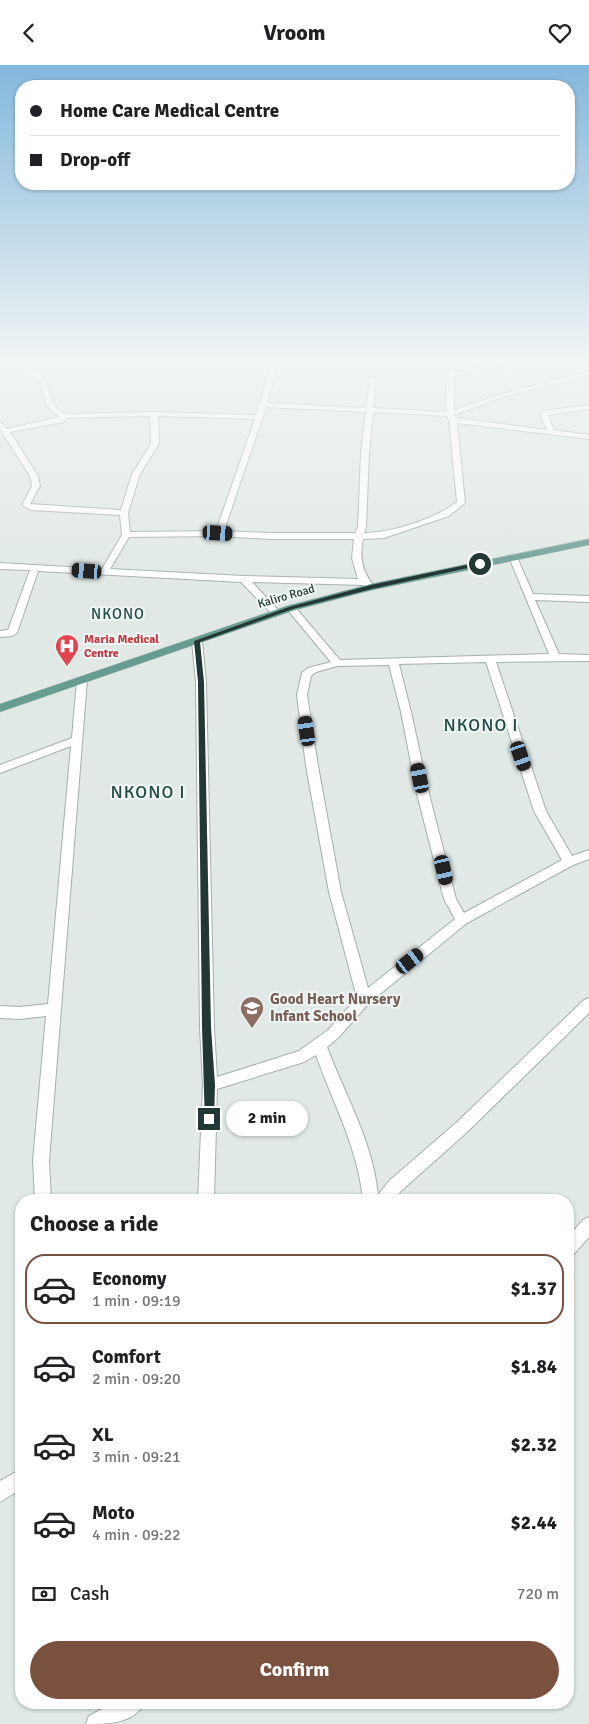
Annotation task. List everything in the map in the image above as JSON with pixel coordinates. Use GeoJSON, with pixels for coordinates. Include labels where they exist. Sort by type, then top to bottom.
{"type":"FeatureCollection","features":[{"type":"Feature","properties":{"kind":"main road","name":"Kaliro Road"},"geometry":{"type":"LineString","coordinates":[[0,708],[276,613],[368,585],[589,542]]}},
{"type":"Feature","properties":{"kind":"street"},"geometry":{"type":"LineString","coordinates":[[9,436],[34,476],[36,486],[26,505],[31,508],[124,513]]}},
{"type":"Feature","properties":{"kind":"street"},"geometry":{"type":"LineString","coordinates":[[104,572],[126,535],[124,513],[136,474],[155,444],[155,436]]}},
{"type":"Feature","properties":{"kind":"street"},"geometry":{"type":"LineString","coordinates":[[218,533],[250,436]]}},
{"type":"Feature","properties":{"kind":"street"},"geometry":{"type":"LineString","coordinates":[[0,566],[368,585],[357,558],[358,537],[362,527],[367,436]]}},
{"type":"Feature","properties":{"kind":"street"},"geometry":{"type":"LineString","coordinates":[[126,535],[218,533],[358,537],[395,533],[446,514],[461,503],[454,436]]}},
{"type":"Feature","properties":{"kind":"street"},"geometry":{"type":"LineString","coordinates":[[512,557],[555,657]]}},
{"type":"Feature","properties":{"kind":"street"},"geometry":{"type":"LineString","coordinates":[[0,634],[12,633],[35,568]]}},
{"type":"Feature","properties":{"kind":"street"},"geometry":{"type":"LineString","coordinates":[[244,579],[276,613]]}},
{"type":"Feature","properties":{"kind":"street"},"geometry":{"type":"LineString","coordinates":[[529,597],[589,599]]}},
{"type":"Feature","properties":{"kind":"street"},"geometry":{"type":"LineString","coordinates":[[291,608],[337,663]]}},
{"type":"Feature","properties":{"kind":"street"},"geometry":{"type":"LineString","coordinates":[[197,641],[201,682],[207,1027],[210,1085],[206,1194]]}},
{"type":"Feature","properties":{"kind":"street"},"geometry":{"type":"LineString","coordinates":[[364,999],[336,892],[312,766],[302,695],[306,675],[312,669],[337,663],[555,657],[589,658]]}},
{"type":"Feature","properties":{"kind":"street"},"geometry":{"type":"LineString","coordinates":[[490,659],[540,811],[569,862]]}},
{"type":"Feature","properties":{"kind":"street"},"geometry":{"type":"LineString","coordinates":[[393,662],[406,712],[423,794],[450,899],[462,920]]}},
{"type":"Feature","properties":{"kind":"street"},"geometry":{"type":"LineString","coordinates":[[43,1194],[41,1161],[82,680]]}},
{"type":"Feature","properties":{"kind":"street"},"geometry":{"type":"LineString","coordinates":[[0,769],[77,740]]}},
{"type":"Feature","properties":{"kind":"street"},"geometry":{"type":"LineString","coordinates":[[210,1085],[304,1056],[333,1034],[364,999],[462,920],[569,862],[589,854]]}},
{"type":"Feature","properties":{"kind":"street"},"geometry":{"type":"LineString","coordinates":[[389,1194],[395,1186],[461,1128],[589,1004]]}},
{"type":"Feature","properties":{"kind":"street"},"geometry":{"type":"LineString","coordinates":[[0,1012],[20,1013],[54,1009]]}},
{"type":"Feature","properties":{"kind":"street"},"geometry":{"type":"LineString","coordinates":[[319,1045],[360,1149],[370,1183],[371,1194]]}},
{"type":"Feature","properties":{"kind":"street"},"geometry":{"type":"LineString","coordinates":[[574,1241],[589,1225]]}},
{"type":"Feature","properties":{"kind":"street"},"geometry":{"type":"LineString","coordinates":[[0,1492],[15,1482]]}},
{"type":"Feature","properties":{"kind":"street"},"geometry":{"type":"LineString","coordinates":[[97,1724],[123,1709]]}},
{"type":"Feature","properties":{"kind":"place","name":"Maria Medical Centre"},"geometry":{"type":"Point","coordinates":[67,667]}},
{"type":"Feature","properties":{"kind":"place","name":"Good Heart Nursery Infant School"},"geometry":{"type":"Point","coordinates":[252,1029]}},
{"type":"Feature","properties":{"kind":"district","name":"NKONO"},"geometry":{"type":"Point","coordinates":[118,614]}},
{"type":"Feature","properties":{"kind":"district","name":"NKONO I"},"geometry":{"type":"Point","coordinates":[481,725]}},
{"type":"Feature","properties":{"kind":"district","name":"NKONO I"},"geometry":{"type":"Point","coordinates":[148,792]}},
{"type":"Feature","properties":{"kind":"route"},"geometry":{"type":"LineString","coordinates":[[209,1119],[210,1085],[202,804],[201,682],[197,641],[291,608],[371,587],[480,564]]}}]}
